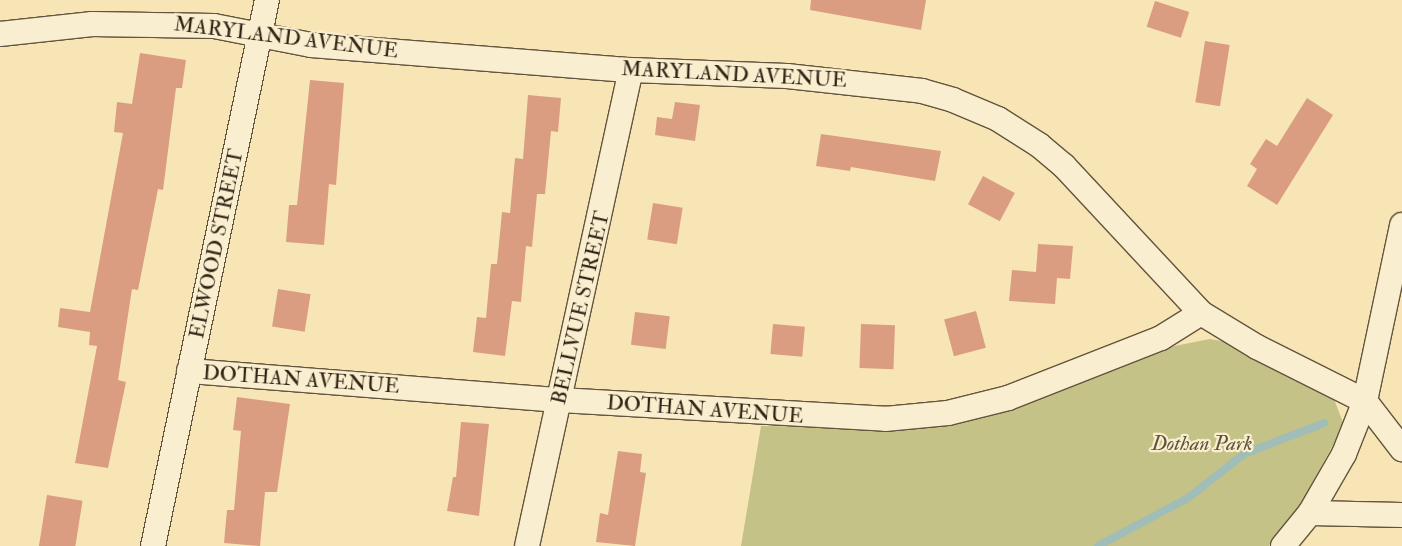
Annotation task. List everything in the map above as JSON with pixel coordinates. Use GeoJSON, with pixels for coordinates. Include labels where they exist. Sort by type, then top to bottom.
{"type":"FeatureCollection","features":[{"type":"Feature","properties":{"kind":"street","name":"ELWOOD STREET"},"geometry":{"type":"LineString","coordinates":[[153,546],[268,0]]}},
{"type":"Feature","properties":{"kind":"street","name":"MARYLAND AVENUE"},"geometry":{"type":"LineString","coordinates":[[0,34],[142,22],[214,26],[311,45],[630,70],[805,78],[922,91],[953,100],[998,119],[1064,166],[1201,313],[1257,347],[1365,401]]}},
{"type":"Feature","properties":{"kind":"street","name":"BELLVUE STREET"},"geometry":{"type":"LineString","coordinates":[[526,546],[560,400],[630,70]]}},
{"type":"Feature","properties":{"kind":"street"},"geometry":{"type":"LineString","coordinates":[[1283,546],[1310,513],[1344,454],[1365,401],[1402,225]]}},
{"type":"Feature","properties":{"kind":"street","name":"DOTHAN AVENUE"},"geometry":{"type":"LineString","coordinates":[[189,371],[560,400],[824,418],[886,419],[948,413],[1048,385],[1161,338],[1201,313]]}},
{"type":"Feature","properties":{"kind":"street"},"geometry":{"type":"LineString","coordinates":[[1365,401],[1402,449]]}},
{"type":"Feature","properties":{"kind":"street"},"geometry":{"type":"LineString","coordinates":[[1310,513],[1402,515]]}},
{"type":"Feature","properties":{"kind":"green space","name":"Dothan Park"},"geometry":{"type":"Polygon","coordinates":[[[1210,339],[1232,343],[1334,399],[1344,425],[1300,505],[1269,546],[741,546],[761,426],[853,427],[1023,405],[1159,349],[1210,339]]]}},
{"type":"Feature","properties":{"kind":"building"},"geometry":{"type":"Polygon","coordinates":[[[811,0],[926,0],[921,30],[810,10],[811,0]]]}},
{"type":"Feature","properties":{"kind":"building"},"geometry":{"type":"Polygon","coordinates":[[[1155,1],[1189,12],[1181,38],[1147,27],[1155,1]]]}},
{"type":"Feature","properties":{"kind":"building"},"geometry":{"type":"Polygon","coordinates":[[[1205,41],[1230,45],[1220,106],[1195,102],[1205,41]]]}},
{"type":"Feature","properties":{"kind":"building"},"geometry":{"type":"Polygon","coordinates":[[[140,53],[186,60],[182,88],[176,88],[163,190],[158,189],[138,290],[132,289],[118,380],[126,382],[108,468],[75,463],[97,346],[89,345],[90,332],[58,327],[60,308],[90,312],[123,133],[114,132],[117,102],[132,104],[140,53]]]}},
{"type":"Feature","properties":{"kind":"building"},"geometry":{"type":"Polygon","coordinates":[[[310,80],[344,83],[336,185],[329,184],[324,245],[286,242],[289,205],[297,205],[310,80]]]}},
{"type":"Feature","properties":{"kind":"building"},"geometry":{"type":"Polygon","coordinates":[[[528,95],[561,98],[558,132],[551,131],[545,194],[537,194],[532,247],[526,246],[521,302],[512,301],[505,356],[473,352],[477,317],[486,318],[491,264],[497,264],[502,212],[510,213],[515,158],[523,159],[528,95]]]}},
{"type":"Feature","properties":{"kind":"building"},"geometry":{"type":"Polygon","coordinates":[[[1307,98],[1333,115],[1277,205],[1247,186],[1257,169],[1250,164],[1266,139],[1277,146],[1307,98]]]}},
{"type":"Feature","properties":{"kind":"building"},"geometry":{"type":"Polygon","coordinates":[[[675,102],[700,105],[695,141],[655,135],[657,117],[672,119],[675,102]]]}},
{"type":"Feature","properties":{"kind":"building"},"geometry":{"type":"Polygon","coordinates":[[[821,134],[941,151],[935,181],[851,167],[850,171],[816,166],[821,134]]]}},
{"type":"Feature","properties":{"kind":"building"},"geometry":{"type":"Polygon","coordinates":[[[983,176],[1015,193],[1000,221],[968,204],[983,176]]]}},
{"type":"Feature","properties":{"kind":"building"},"geometry":{"type":"Polygon","coordinates":[[[653,203],[683,208],[677,244],[647,240],[653,203]]]}},
{"type":"Feature","properties":{"kind":"building"},"geometry":{"type":"Polygon","coordinates":[[[1038,244],[1073,246],[1070,279],[1057,278],[1055,304],[1009,301],[1012,270],[1036,272],[1038,244]]]}},
{"type":"Feature","properties":{"kind":"building"},"geometry":{"type":"Polygon","coordinates":[[[278,289],[311,294],[305,332],[272,327],[278,289]]]}},
{"type":"Feature","properties":{"kind":"building"},"geometry":{"type":"Polygon","coordinates":[[[976,311],[986,348],[954,356],[944,320],[976,311]]]}},
{"type":"Feature","properties":{"kind":"building"},"geometry":{"type":"Polygon","coordinates":[[[635,312],[670,316],[666,349],[631,345],[635,312]]]}},
{"type":"Feature","properties":{"kind":"building"},"geometry":{"type":"Polygon","coordinates":[[[773,324],[805,327],[802,357],[770,354],[773,324]]]}},
{"type":"Feature","properties":{"kind":"building"},"geometry":{"type":"Polygon","coordinates":[[[861,324],[895,325],[893,369],[859,368],[861,324]]]}},
{"type":"Feature","properties":{"kind":"building"},"geometry":{"type":"Polygon","coordinates":[[[237,397],[290,404],[277,492],[265,492],[260,546],[224,543],[227,510],[234,510],[241,431],[233,430],[237,397]]]}},
{"type":"Feature","properties":{"kind":"building"},"geometry":{"type":"Polygon","coordinates":[[[461,422],[489,424],[479,516],[447,511],[453,477],[456,477],[461,422]]]}},
{"type":"Feature","properties":{"kind":"building"},"geometry":{"type":"Polygon","coordinates":[[[618,451],[642,454],[640,472],[646,473],[635,546],[596,542],[600,513],[608,515],[618,451]]]}},
{"type":"Feature","properties":{"kind":"building"},"geometry":{"type":"Polygon","coordinates":[[[47,495],[83,501],[75,546],[39,546],[47,495]]]}},
{"type":"Feature","properties":{"kind":"waterway"},"geometry":{"type":"LineString","coordinates":[[1098,546],[1188,498],[1244,454],[1324,423]]}}]}
